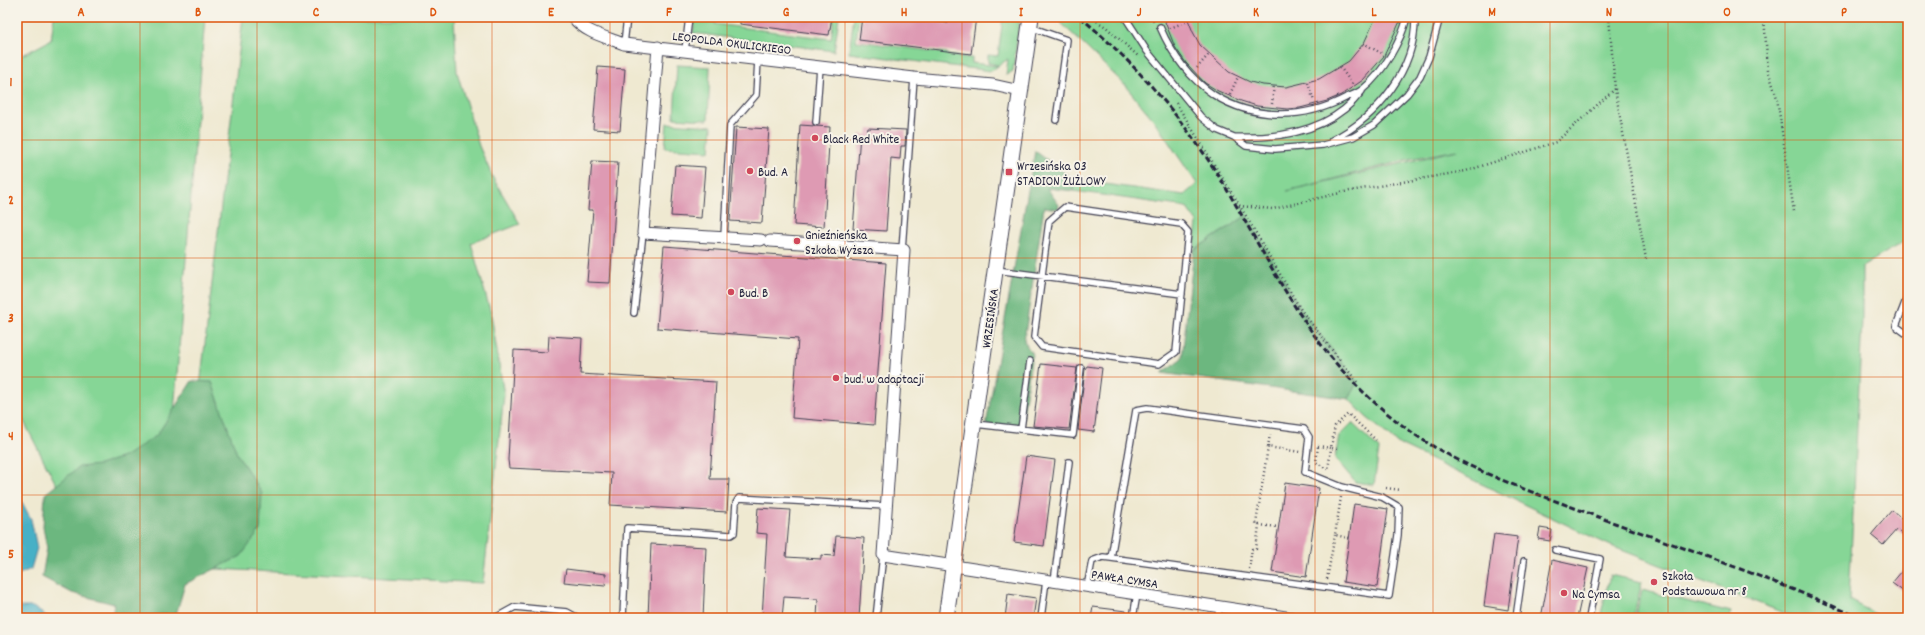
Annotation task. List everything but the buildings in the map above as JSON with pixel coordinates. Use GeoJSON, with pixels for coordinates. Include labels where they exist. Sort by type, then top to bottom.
{"type":"FeatureCollection","features":[{"type":"Feature","properties":{"kind":"street"},"geometry":{"type":"LineString","coordinates":[[573,17],[578,24],[589,31],[624,44],[658,48]]}},
{"type":"Feature","properties":{"kind":"street","name":"WRZESIŃSKA"},"geometry":{"type":"LineString","coordinates":[[946,618],[1030,22]]}},
{"type":"Feature","properties":{"kind":"street","name":"LEOPOLDA OKULICKIEGO"},"geometry":{"type":"LineString","coordinates":[[644,233],[658,48],[914,78],[993,85],[1020,91]]}},
{"type":"Feature","properties":{"kind":"street"},"geometry":{"type":"LineString","coordinates":[[644,233],[724,237],[904,250],[883,555]]}},
{"type":"Feature","properties":{"kind":"street","name":"PAWŁA CYMSA"},"geometry":{"type":"LineString","coordinates":[[883,555],[1137,594],[1218,612],[1292,618]]}},
{"type":"Feature","properties":{"kind":"lane"},"geometry":{"type":"LineString","coordinates":[[624,44],[627,17]]}},
{"type":"Feature","properties":{"kind":"lane"},"geometry":{"type":"LineString","coordinates":[[685,51],[689,17]]}},
{"type":"Feature","properties":{"kind":"lane"},"geometry":{"type":"LineString","coordinates":[[1125,17],[1147,51],[1192,107],[1217,130],[1234,138],[1246,146],[1275,149],[1323,145],[1353,138],[1374,125],[1407,94],[1420,77],[1429,57],[1440,17]]}},
{"type":"Feature","properties":{"kind":"lane"},"geometry":{"type":"LineString","coordinates":[[1234,138],[1271,137],[1307,130],[1320,124],[1348,106],[1381,70],[1396,47],[1407,17]]}},
{"type":"Feature","properties":{"kind":"lane"},"geometry":{"type":"LineString","coordinates":[[1323,145],[1344,134],[1361,121],[1395,84],[1405,68],[1410,52],[1415,35],[1415,17]]}},
{"type":"Feature","properties":{"kind":"lane"},"geometry":{"type":"LineString","coordinates":[[1437,17],[1437,31]]}},
{"type":"Feature","properties":{"kind":"lane"},"geometry":{"type":"LineString","coordinates":[[1030,22],[1067,40],[1056,120]]}},
{"type":"Feature","properties":{"kind":"lane"},"geometry":{"type":"LineString","coordinates":[[1160,27],[1177,60],[1205,88],[1216,96],[1252,110],[1286,115],[1304,114],[1333,105],[1364,89]]}},
{"type":"Feature","properties":{"kind":"lane"},"geometry":{"type":"LineString","coordinates":[[724,237],[730,125],[756,95],[758,60]]}},
{"type":"Feature","properties":{"kind":"lane"},"geometry":{"type":"LineString","coordinates":[[816,122],[820,67]]}},
{"type":"Feature","properties":{"kind":"lane"},"geometry":{"type":"LineString","coordinates":[[902,250],[914,78]]}},
{"type":"Feature","properties":{"kind":"lane"},"geometry":{"type":"LineString","coordinates":[[1065,207],[1181,224],[1188,232],[1182,294],[1176,352],[1159,364],[1042,347],[1034,337],[1049,221],[1065,207]]}},
{"type":"Feature","properties":{"kind":"lane","name":"LEOPOLDA OKULICKIEGO"},"geometry":{"type":"LineString","coordinates":[[634,313],[644,233]]}},
{"type":"Feature","properties":{"kind":"lane"},"geometry":{"type":"LineString","coordinates":[[995,270],[1182,294]]}},
{"type":"Feature","properties":{"kind":"lane"},"geometry":{"type":"LineString","coordinates":[[1908,295],[1896,326],[1908,335]]}},
{"type":"Feature","properties":{"kind":"lane"},"geometry":{"type":"LineString","coordinates":[[1021,429],[1030,361]]}},
{"type":"Feature","properties":{"kind":"lane"},"geometry":{"type":"LineString","coordinates":[[974,424],[1073,435],[1080,368]]}},
{"type":"Feature","properties":{"kind":"lane"},"geometry":{"type":"LineString","coordinates":[[1087,587],[1092,561],[1103,557],[1389,596],[1398,535],[1399,506],[1382,497],[1342,487],[1305,472],[1309,437],[1304,430],[1147,408],[1136,410],[1111,558]]}},
{"type":"Feature","properties":{"kind":"lane"},"geometry":{"type":"LineString","coordinates":[[1042,618],[1050,581],[1069,462]]}},
{"type":"Feature","properties":{"kind":"lane"},"geometry":{"type":"LineString","coordinates":[[623,618],[627,528],[731,535],[734,533],[736,503],[739,498],[886,506]]}},
{"type":"Feature","properties":{"kind":"lane"},"geometry":{"type":"LineString","coordinates":[[1555,550],[1600,560],[1589,618]]}},
{"type":"Feature","properties":{"kind":"lane"},"geometry":{"type":"LineString","coordinates":[[876,618],[883,555]]}},
{"type":"Feature","properties":{"kind":"lane"},"geometry":{"type":"LineString","coordinates":[[1516,618],[1524,561]]}},
{"type":"Feature","properties":{"kind":"lane"},"geometry":{"type":"LineString","coordinates":[[1133,618],[1137,594]]}},
{"type":"Feature","properties":{"kind":"lane"},"geometry":{"type":"LineString","coordinates":[[495,618],[515,607],[567,612],[578,618]]}},
{"type":"Feature","properties":{"kind":"path"},"geometry":{"type":"LineString","coordinates":[[1090,17],[1111,32],[1142,61]]}},
{"type":"Feature","properties":{"kind":"path"},"geometry":{"type":"LineString","coordinates":[[1609,17],[1615,89],[1646,259]]}},
{"type":"Feature","properties":{"kind":"path"},"geometry":{"type":"LineString","coordinates":[[1764,17],[1768,70],[1777,98],[1794,212]]}},
{"type":"Feature","properties":{"kind":"path"},"geometry":{"type":"LineString","coordinates":[[1167,29],[1188,21]]}},
{"type":"Feature","properties":{"kind":"path"},"geometry":{"type":"LineString","coordinates":[[1364,43],[1384,56]]}},
{"type":"Feature","properties":{"kind":"path"},"geometry":{"type":"LineString","coordinates":[[1194,72],[1209,54]]}},
{"type":"Feature","properties":{"kind":"path"},"geometry":{"type":"LineString","coordinates":[[1340,67],[1354,87]]}},
{"type":"Feature","properties":{"kind":"path"},"geometry":{"type":"LineString","coordinates":[[1229,96],[1238,77]]}},
{"type":"Feature","properties":{"kind":"path"},"geometry":{"type":"LineString","coordinates":[[1308,83],[1315,105]]}},
{"type":"Feature","properties":{"kind":"path"},"geometry":{"type":"LineString","coordinates":[[1272,109],[1274,85]]}},
{"type":"Feature","properties":{"kind":"path"},"geometry":{"type":"LineString","coordinates":[[1239,206],[1273,208],[1344,192],[1466,172],[1556,142],[1615,89]]}},
{"type":"Feature","properties":{"kind":"path"},"geometry":{"type":"LineString","coordinates":[[1171,96],[1301,310],[1357,382]]}},
{"type":"Feature","properties":{"kind":"path"},"geometry":{"type":"LineString","coordinates":[[1337,449],[1331,448],[1318,446],[1316,462],[1328,470],[1331,448],[1335,426],[1348,414],[1376,440]]}},
{"type":"Feature","properties":{"kind":"path"},"geometry":{"type":"LineString","coordinates":[[1268,447],[1270,434]]}},
{"type":"Feature","properties":{"kind":"path"},"geometry":{"type":"LineString","coordinates":[[1256,544],[1259,526],[1256,524],[1266,457]]}},
{"type":"Feature","properties":{"kind":"path"},"geometry":{"type":"LineString","coordinates":[[1333,582],[1326,581],[1341,496]]}},
{"type":"Feature","properties":{"kind":"path"},"geometry":{"type":"LineString","coordinates":[[1259,526],[1278,527]]}},
{"type":"Feature","properties":{"kind":"path"},"geometry":{"type":"LineString","coordinates":[[1335,535],[1349,538]]}},
{"type":"Feature","properties":{"kind":"path"},"geometry":{"type":"LineString","coordinates":[[1249,569],[1257,571]]}},
{"type":"Feature","properties":{"kind":"green space"},"geometry":{"type":"Polygon","coordinates":[[[54,17],[205,17],[163,553],[83,537],[17,408],[17,58],[51,40],[54,17]]]}},
{"type":"Feature","properties":{"kind":"green space"},"geometry":{"type":"Polygon","coordinates":[[[243,17],[454,17],[457,72],[479,146],[493,178],[520,224],[471,243],[491,314],[504,395],[483,583],[179,567],[243,17]]]}},
{"type":"Feature","properties":{"kind":"green space"},"geometry":{"type":"Polygon","coordinates":[[[586,17],[623,17],[622,24],[592,21],[586,17]]]}},
{"type":"Feature","properties":{"kind":"green space"},"geometry":{"type":"Polygon","coordinates":[[[695,17],[715,17],[715,24],[831,39],[834,17],[839,17],[834,51],[693,33],[695,17]]]}},
{"type":"Feature","properties":{"kind":"green space"},"geometry":{"type":"Polygon","coordinates":[[[854,17],[859,17],[856,41],[947,53],[947,55],[972,58],[972,63],[997,66],[998,65],[988,63],[988,55],[998,56],[1003,17],[1020,17],[1013,71],[1006,75],[1008,59],[991,71],[849,53],[854,17]]]}},
{"type":"Feature","properties":{"kind":"green space"},"geometry":{"type":"Polygon","coordinates":[[[1055,17],[1908,17],[1908,239],[1862,267],[1862,320],[1849,600],[1883,618],[1797,618],[1611,546],[1400,445],[1365,416],[1349,399],[1301,310],[1246,216],[1194,250],[1197,222],[1186,207],[1074,191],[1075,180],[1184,195],[1197,184],[1153,119],[1122,82],[1055,17]],[[1457,150],[1410,159],[1287,191],[1457,150]]]}},
{"type":"Feature","properties":{"kind":"green space"},"geometry":{"type":"Polygon","coordinates":[[[677,65],[710,67],[708,120],[674,118],[677,65]]]}},
{"type":"Feature","properties":{"kind":"green space"},"geometry":{"type":"Polygon","coordinates":[[[667,123],[712,126],[710,151],[665,148],[667,123]]]}},
{"type":"Feature","properties":{"kind":"green space"},"geometry":{"type":"Polygon","coordinates":[[[1035,151],[1075,180],[1074,191],[1047,188],[1059,205],[1058,209],[1044,207],[1024,341],[1032,354],[1021,429],[986,425],[1035,151]]]}},
{"type":"Feature","properties":{"kind":"green space"},"geometry":{"type":"Polygon","coordinates":[[[1246,216],[1301,310],[1357,382],[1349,399],[1162,373],[1182,358],[1194,250],[1246,216]]]}},
{"type":"Feature","properties":{"kind":"green space"},"geometry":{"type":"Polygon","coordinates":[[[192,381],[212,382],[237,454],[262,493],[260,530],[241,556],[185,584],[175,618],[112,618],[114,604],[72,593],[42,577],[47,548],[43,527],[45,494],[79,467],[99,465],[126,456],[157,435],[192,381]]]}},
{"type":"Feature","properties":{"kind":"green space"},"geometry":{"type":"Polygon","coordinates":[[[1352,423],[1379,449],[1374,485],[1355,482],[1335,458],[1339,436],[1352,423]]]}},
{"type":"Feature","properties":{"kind":"green space"},"geometry":{"type":"Polygon","coordinates":[[[1610,575],[1642,582],[1633,618],[1600,618],[1610,575]]]}},
{"type":"Feature","properties":{"kind":"green space"},"geometry":{"type":"Polygon","coordinates":[[[1642,590],[1731,612],[1729,618],[1635,618],[1642,590]]]}},
{"type":"Feature","properties":{"kind":"water"},"geometry":{"type":"Polygon","coordinates":[[[17,493],[31,519],[37,548],[31,569],[17,575],[17,493]]]}},
{"type":"Feature","properties":{"kind":"water"},"geometry":{"type":"Polygon","coordinates":[[[17,607],[33,607],[49,618],[17,618],[17,607]]]}},
{"type":"Feature","properties":{"kind":"railway"},"geometry":{"type":"LineString","coordinates":[[1080,17],[1119,52],[1155,90],[1188,131],[1218,175],[1280,282],[1313,334],[1352,381],[1396,420],[1432,446],[1483,472],[1542,496],[1764,578],[1860,618]]}},
{"type":"Feature","properties":{"kind":"place","name":"Black Red White"},"geometry":{"type":"Point","coordinates":[815,138]}},
{"type":"Feature","properties":{"kind":"place","name":"Bud. A"},"geometry":{"type":"Point","coordinates":[750,171]}},
{"type":"Feature","properties":{"kind":"place","name":"Wrzesińska 03 STADION ŻUŻLOWY"},"geometry":{"type":"Point","coordinates":[1009,172]}},
{"type":"Feature","properties":{"kind":"place","name":"Gnieźnieńska Szkoła Wyższa"},"geometry":{"type":"Point","coordinates":[797,241]}},
{"type":"Feature","properties":{"kind":"place","name":"Bud. B"},"geometry":{"type":"Point","coordinates":[731,292]}},
{"type":"Feature","properties":{"kind":"place","name":"bud. w adaptacji"},"geometry":{"type":"Point","coordinates":[836,378]}},
{"type":"Feature","properties":{"kind":"place","name":"Szkoła Podstawowa nr 8"},"geometry":{"type":"Point","coordinates":[1654,582]}},
{"type":"Feature","properties":{"kind":"place","name":"Na Cymsa"},"geometry":{"type":"Point","coordinates":[1564,593]}}]}
